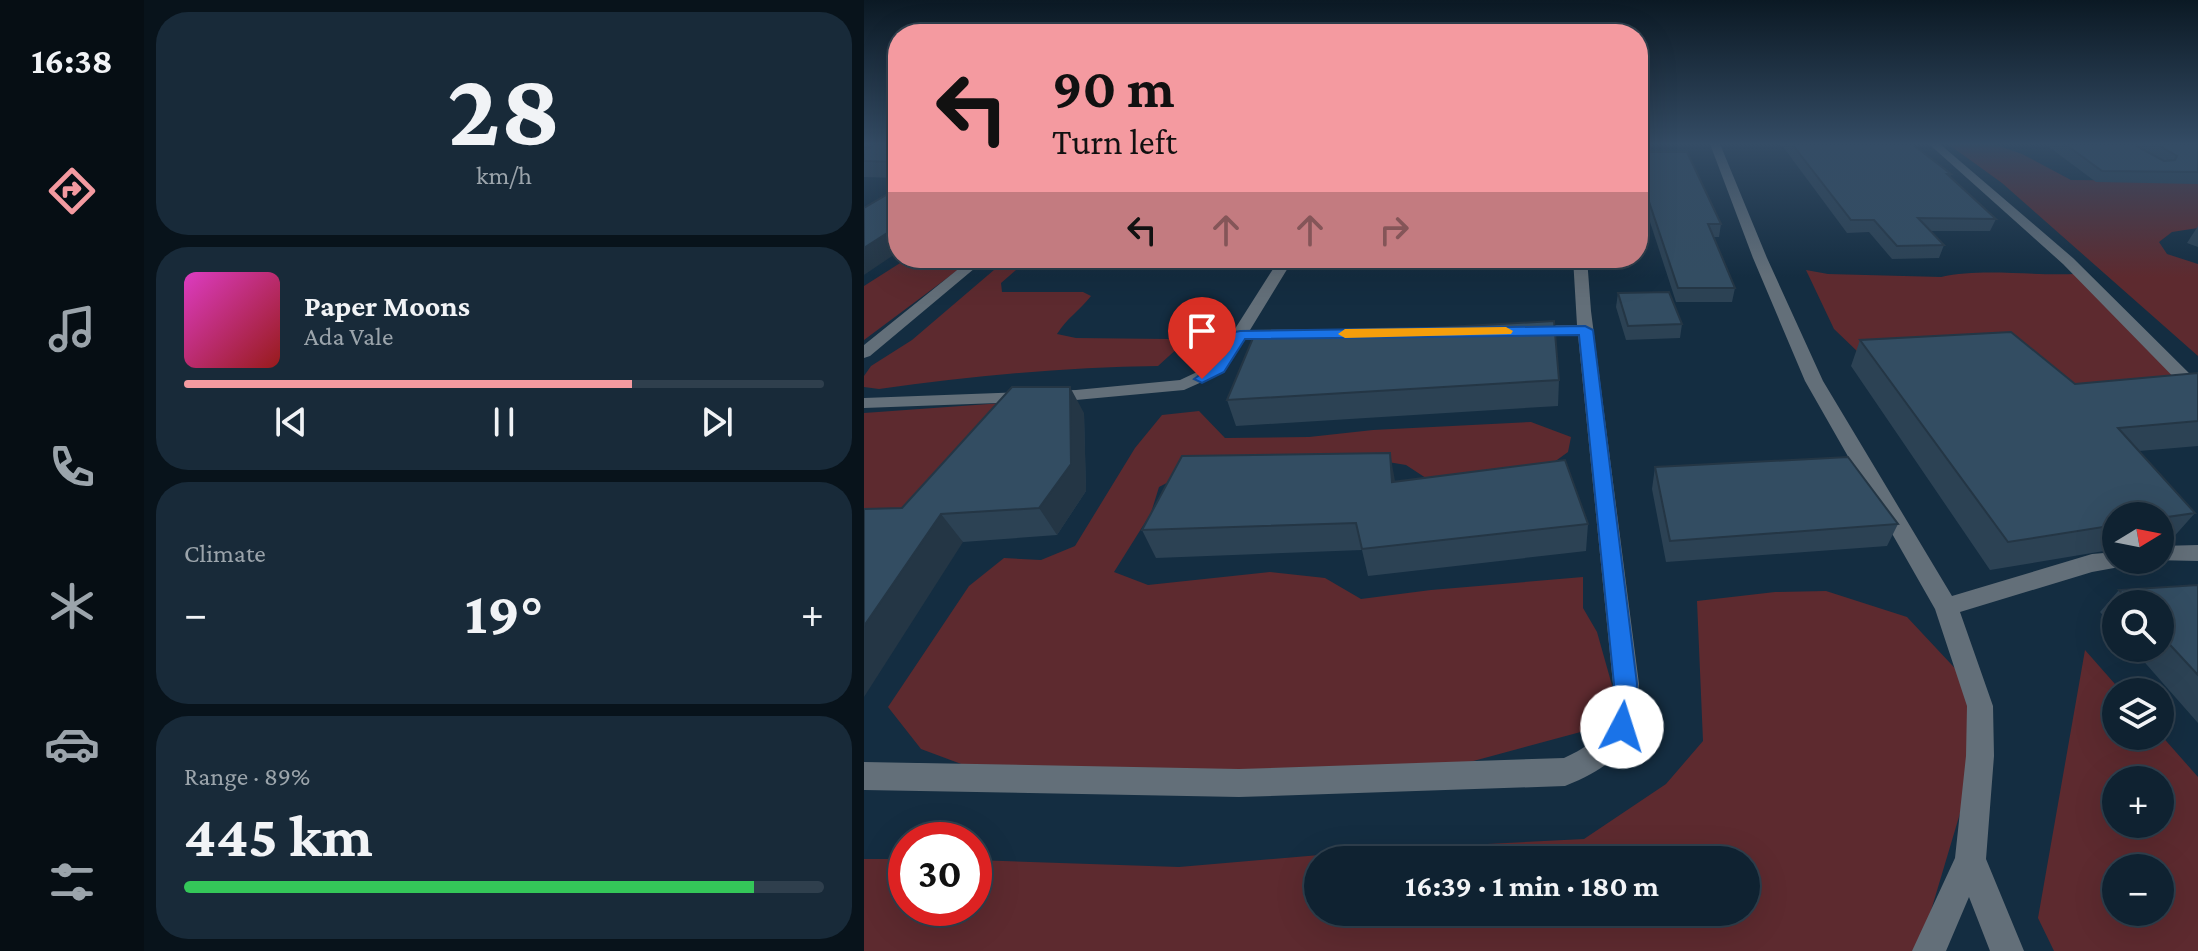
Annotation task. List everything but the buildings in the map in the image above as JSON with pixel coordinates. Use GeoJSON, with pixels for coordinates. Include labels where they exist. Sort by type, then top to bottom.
{"type":"FeatureCollection","features":[{"type":"Feature","properties":{"kind":"street"},"geometry":{"type":"LineString","coordinates":[[1733,188],[1814,381],[1946,607],[1980,706],[1980,756],[1970,859],[1929,951]]}},
{"type":"Feature","properties":{"kind":"street"},"geometry":{"type":"LineString","coordinates":[[1985,188],[2068,261],[2198,392]]}},
{"type":"Feature","properties":{"kind":"street"},"geometry":{"type":"LineString","coordinates":[[864,353],[968,268]]}},
{"type":"Feature","properties":{"kind":"street"},"geometry":{"type":"LineString","coordinates":[[864,403],[1076,395],[1184,385],[1218,368],[1281,268]]}},
{"type":"Feature","properties":{"kind":"street"},"geometry":{"type":"LineString","coordinates":[[864,776],[1239,783],[1565,772],[1603,754],[1622,727],[1626,684],[1585,330],[1581,268]]}},
{"type":"Feature","properties":{"kind":"street"},"geometry":{"type":"LineString","coordinates":[[1507,331],[1585,330]]}},
{"type":"Feature","properties":{"kind":"street"},"geometry":{"type":"LineString","coordinates":[[1240,335],[1366,333]]}},
{"type":"Feature","properties":{"kind":"street"},"geometry":{"type":"LineString","coordinates":[[2174,554],[2198,553]]}},
{"type":"Feature","properties":{"kind":"street"},"geometry":{"type":"LineString","coordinates":[[1946,607],[2102,562]]}},
{"type":"Feature","properties":{"kind":"street"},"geometry":{"type":"LineString","coordinates":[[1970,859],[2007,951]]}},
{"type":"Feature","properties":{"kind":"shaded area"},"geometry":{"type":"Polygon","coordinates":[[[2008,188],[2198,188],[2198,228],[2172,232],[2159,242],[2167,254],[2198,264],[2198,356],[2008,188]]]}},
{"type":"Feature","properties":{"kind":"shaded area"},"geometry":{"type":"Polygon","coordinates":[[[892,268],[961,268],[864,340],[864,286],[892,268]]]}},
{"type":"Feature","properties":{"kind":"shaded area"},"geometry":{"type":"Polygon","coordinates":[[[996,268],[1018,268],[1001,283],[1002,292],[1083,292],[1091,296],[1057,334],[1076,338],[1169,339],[1180,346],[1158,366],[1053,370],[879,389],[864,387],[864,376],[871,366],[912,340],[996,268]]]}},
{"type":"Feature","properties":{"kind":"shaded area"},"geometry":{"type":"Polygon","coordinates":[[[1806,270],[1828,274],[1941,277],[1990,273],[2075,274],[2184,381],[2101,394],[1858,352],[1834,329],[1806,270]]]}},
{"type":"Feature","properties":{"kind":"shaded area"},"geometry":{"type":"Polygon","coordinates":[[[1003,403],[912,510],[864,516],[864,413],[1003,403]]]}},
{"type":"Feature","properties":{"kind":"shaded area"},"geometry":{"type":"Polygon","coordinates":[[[1199,411],[1225,438],[1309,437],[1373,430],[1531,422],[1571,437],[1568,452],[1539,473],[1429,480],[1406,465],[1370,459],[1209,461],[1159,487],[1151,513],[1114,572],[1148,585],[1270,572],[1325,578],[1361,599],[1583,577],[1583,608],[1597,632],[1615,696],[1588,730],[1466,763],[1304,770],[972,768],[921,749],[888,707],[969,586],[1004,558],[1041,560],[1075,546],[1135,448],[1162,415],[1199,411]]]}},
{"type":"Feature","properties":{"kind":"shaded area"},"geometry":{"type":"Polygon","coordinates":[[[1826,591],[1907,617],[1965,679],[1975,763],[1919,951],[864,951],[864,859],[888,859],[888,926],[992,926],[992,861],[1179,867],[1304,856],[1304,926],[1760,926],[1760,846],[1448,846],[1584,839],[1666,784],[1703,741],[1697,601],[1775,592],[1826,591]]]}},
{"type":"Feature","properties":{"kind":"shaded area"},"geometry":{"type":"Polygon","coordinates":[[[2085,650],[2110,678],[2102,678],[2102,750],[2174,750],[2198,777],[2198,951],[2054,951],[2038,918],[2085,650]]]}},
{"type":"Feature","properties":{"kind":"slow traffic"},"geometry":{"type":"LineString","coordinates":[[1345,334],[1506,331]]}},
{"type":"Feature","properties":{"kind":"route"},"geometry":{"type":"LineString","coordinates":[[1202,379],[1218,368],[1240,335],[1585,330],[1626,684],[1622,727]]}}]}
